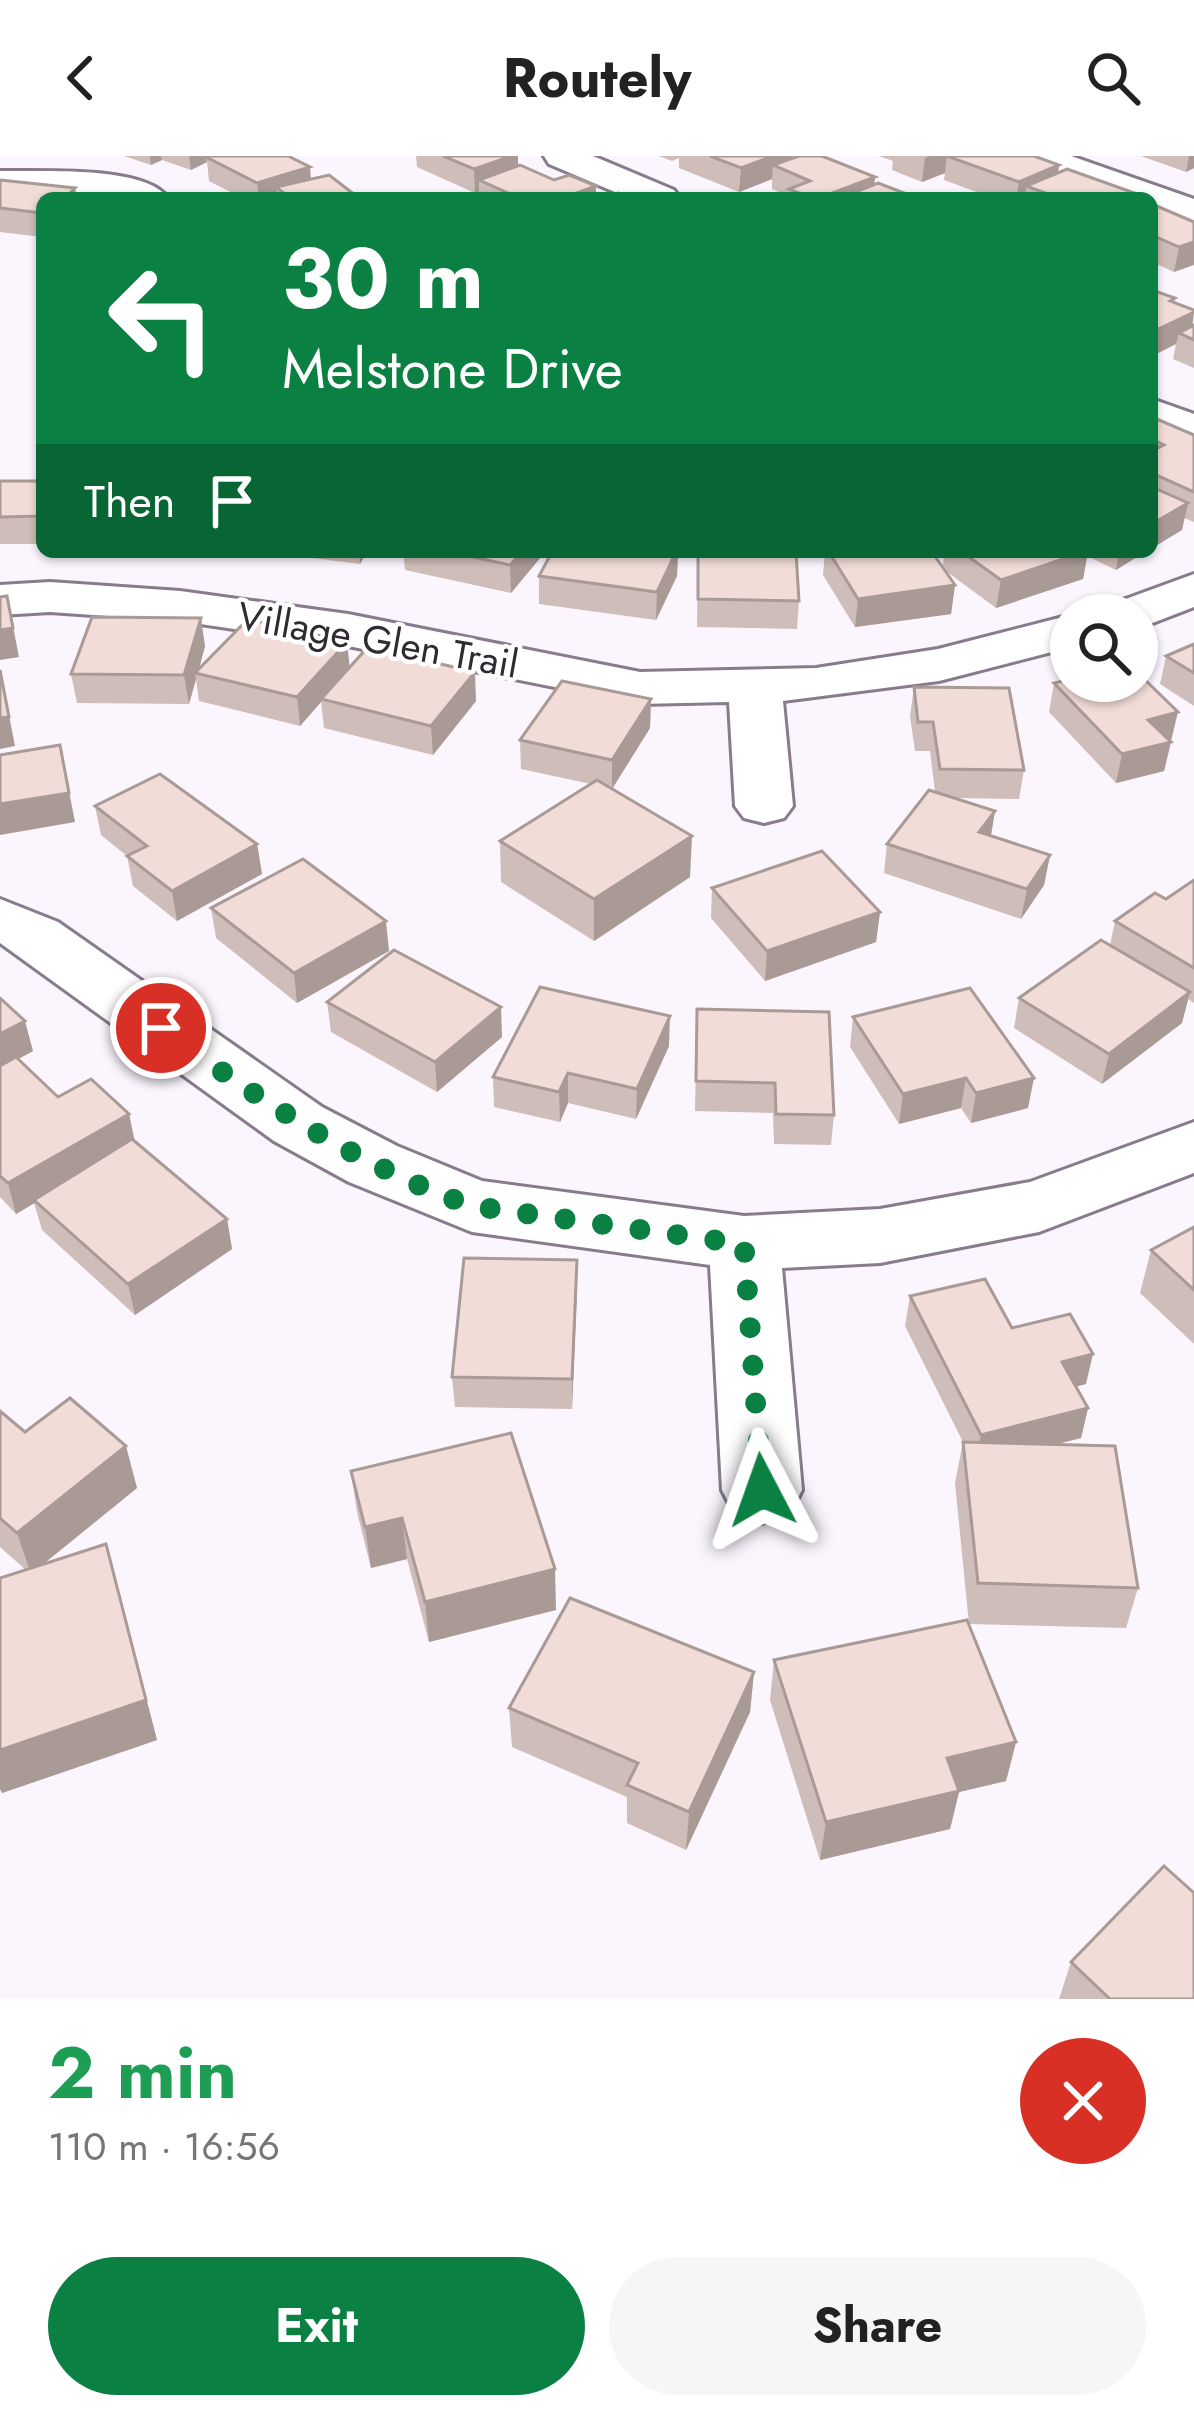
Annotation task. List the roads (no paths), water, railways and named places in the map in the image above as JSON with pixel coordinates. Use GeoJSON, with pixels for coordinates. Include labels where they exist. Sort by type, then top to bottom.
{"type":"FeatureCollection","features":[{"type":"Feature","properties":{"kind":"street"},"geometry":{"type":"LineString","coordinates":[[562,156],[647,192]]}},
{"type":"Feature","properties":{"kind":"street"},"geometry":{"type":"LineString","coordinates":[[1036,156],[1138,192]]}},
{"type":"Feature","properties":{"kind":"street"},"geometry":{"type":"LineString","coordinates":[[0,182],[133,192]]}},
{"type":"Feature","properties":{"kind":"street"},"geometry":{"type":"LineString","coordinates":[[1158,199],[1194,212]]}},
{"type":"Feature","properties":{"kind":"street"},"geometry":{"type":"LineString","coordinates":[[1158,415],[1194,431]]}},
{"type":"Feature","properties":{"kind":"street"},"geometry":{"type":"LineString","coordinates":[[1158,604],[1194,589]]}},
{"type":"Feature","properties":{"kind":"street","name":"Village Glen Trail"},"geometry":{"type":"LineString","coordinates":[[0,600],[50,597],[180,605],[348,630],[640,688],[817,684],[939,665],[1050,636]]}},
{"type":"Feature","properties":{"kind":"street"},"geometry":{"type":"LineString","coordinates":[[755,685],[764,806]]}},
{"type":"Feature","properties":{"kind":"street"},"geometry":{"type":"LineString","coordinates":[[0,920],[36,936],[298,1124],[472,1206],[744,1244],[880,1236],[1039,1205],[1194,1146]]}},
{"type":"Feature","properties":{"kind":"street"},"geometry":{"type":"LineString","coordinates":[[744,1244],[762,1490]]}}]}
